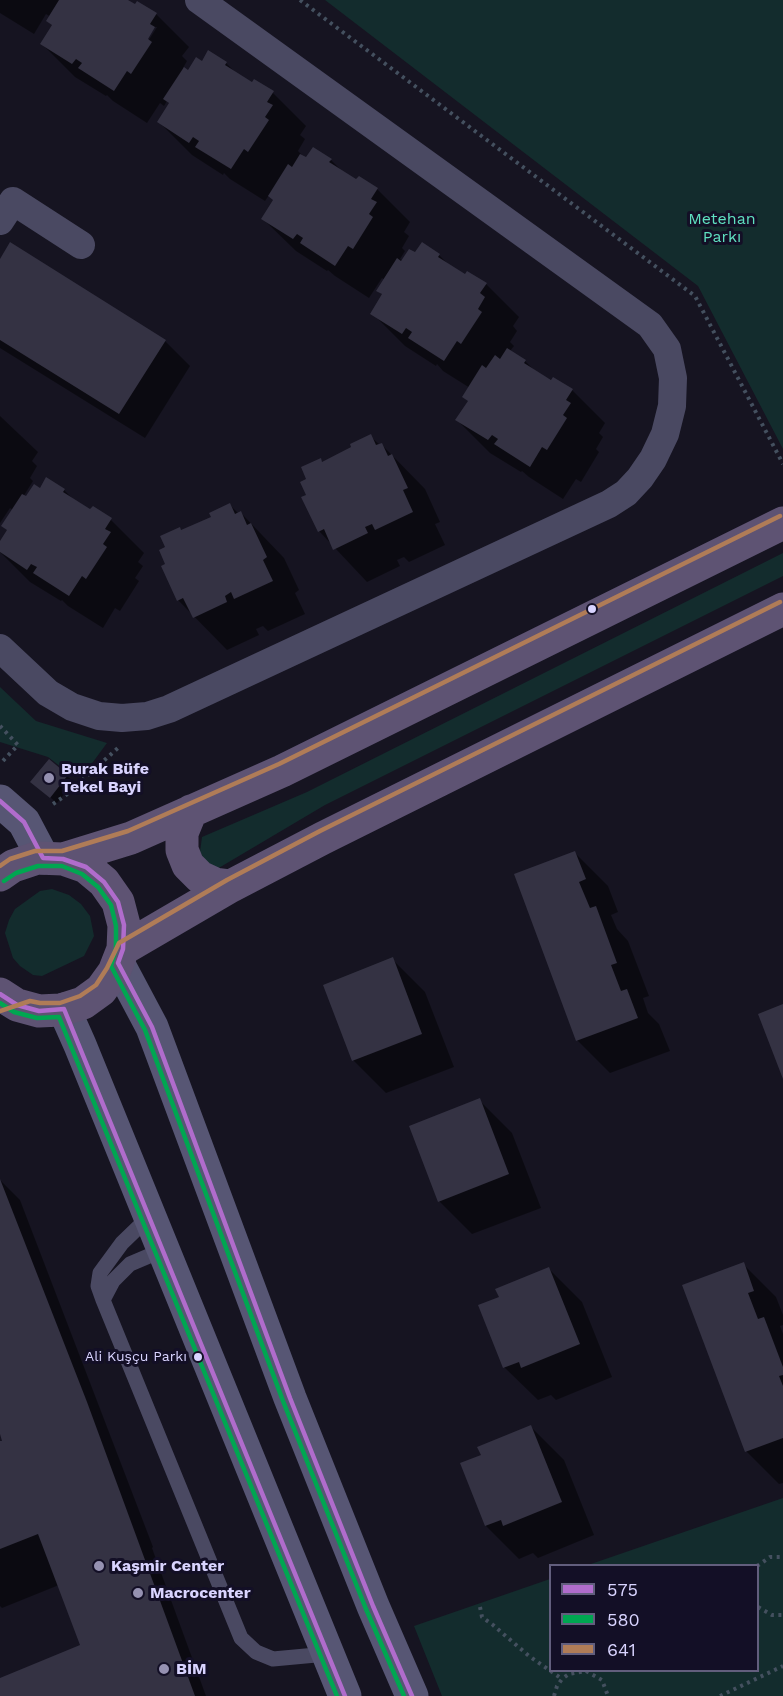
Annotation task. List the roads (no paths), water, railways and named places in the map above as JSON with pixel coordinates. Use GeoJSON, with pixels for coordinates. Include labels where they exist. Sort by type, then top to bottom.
{"type":"FeatureCollection","features":[{"type":"Feature","properties":{"kind":"main road"},"geometry":{"type":"LineString","coordinates":[[0,875],[13,866],[37,858],[53,858],[130,838],[282,771],[783,524]]}},
{"type":"Feature","properties":{"kind":"main road"},"geometry":{"type":"LineString","coordinates":[[120,956],[231,885],[783,609]]}},
{"type":"Feature","properties":{"kind":"main road"},"geometry":{"type":"LineString","coordinates":[[0,801],[24,822],[53,858],[86,867],[104,882],[118,902],[124,925],[120,956],[114,972],[101,990],[83,1003],[64,1009],[39,1011],[17,1005],[0,994]]}},
{"type":"Feature","properties":{"kind":"main road"},"geometry":{"type":"LineString","coordinates":[[191,811],[182,833],[182,850],[188,865],[200,877],[214,884],[231,885]]}},
{"type":"Feature","properties":{"kind":"main road"},"geometry":{"type":"LineString","coordinates":[[120,956],[152,1027],[290,1398],[373,1606],[412,1696]]}},
{"type":"Feature","properties":{"kind":"main road"},"geometry":{"type":"LineString","coordinates":[[0,1019],[31,1008]]}},
{"type":"Feature","properties":{"kind":"main road"},"geometry":{"type":"LineString","coordinates":[[64,1009],[345,1696]]}},
{"type":"Feature","properties":{"kind":"street"},"geometry":{"type":"LineString","coordinates":[[0,648],[48,693],[72,707],[99,716],[126,718],[147,716],[169,709],[609,504],[626,493],[653,459],[665,434],[672,406],[673,378],[667,349],[650,325],[199,0]]}},
{"type":"Feature","properties":{"kind":"street"},"geometry":{"type":"LineString","coordinates":[[0,221],[13,201],[81,245]]}},
{"type":"Feature","properties":{"kind":"lane"},"geometry":{"type":"LineString","coordinates":[[150,1216],[122,1244],[100,1273],[98,1286],[103,1300],[241,1638],[256,1652],[273,1659],[327,1654]]}},
{"type":"Feature","properties":{"kind":"lane"},"geometry":{"type":"LineString","coordinates":[[103,1300],[113,1281],[130,1264],[163,1250]]}},
{"type":"Feature","properties":{"kind":"place","name":"Burak Büfe Tekel Bayi"},"geometry":{"type":"Point","coordinates":[49,778]}},
{"type":"Feature","properties":{"kind":"place","name":"Ali Kuşçu Parkı"},"geometry":{"type":"Point","coordinates":[198,1357]}},
{"type":"Feature","properties":{"kind":"place","name":"Kaşmir Center"},"geometry":{"type":"Point","coordinates":[99,1566]}},
{"type":"Feature","properties":{"kind":"place","name":"Macrocenter"},"geometry":{"type":"Point","coordinates":[138,1593]}},
{"type":"Feature","properties":{"kind":"place","name":"BİM"},"geometry":{"type":"Point","coordinates":[164,1669]}},
{"type":"Feature","properties":{"kind":"park label","name":"Metehan Parkı"},"geometry":{"type":"Point","coordinates":[722,228]}}]}
